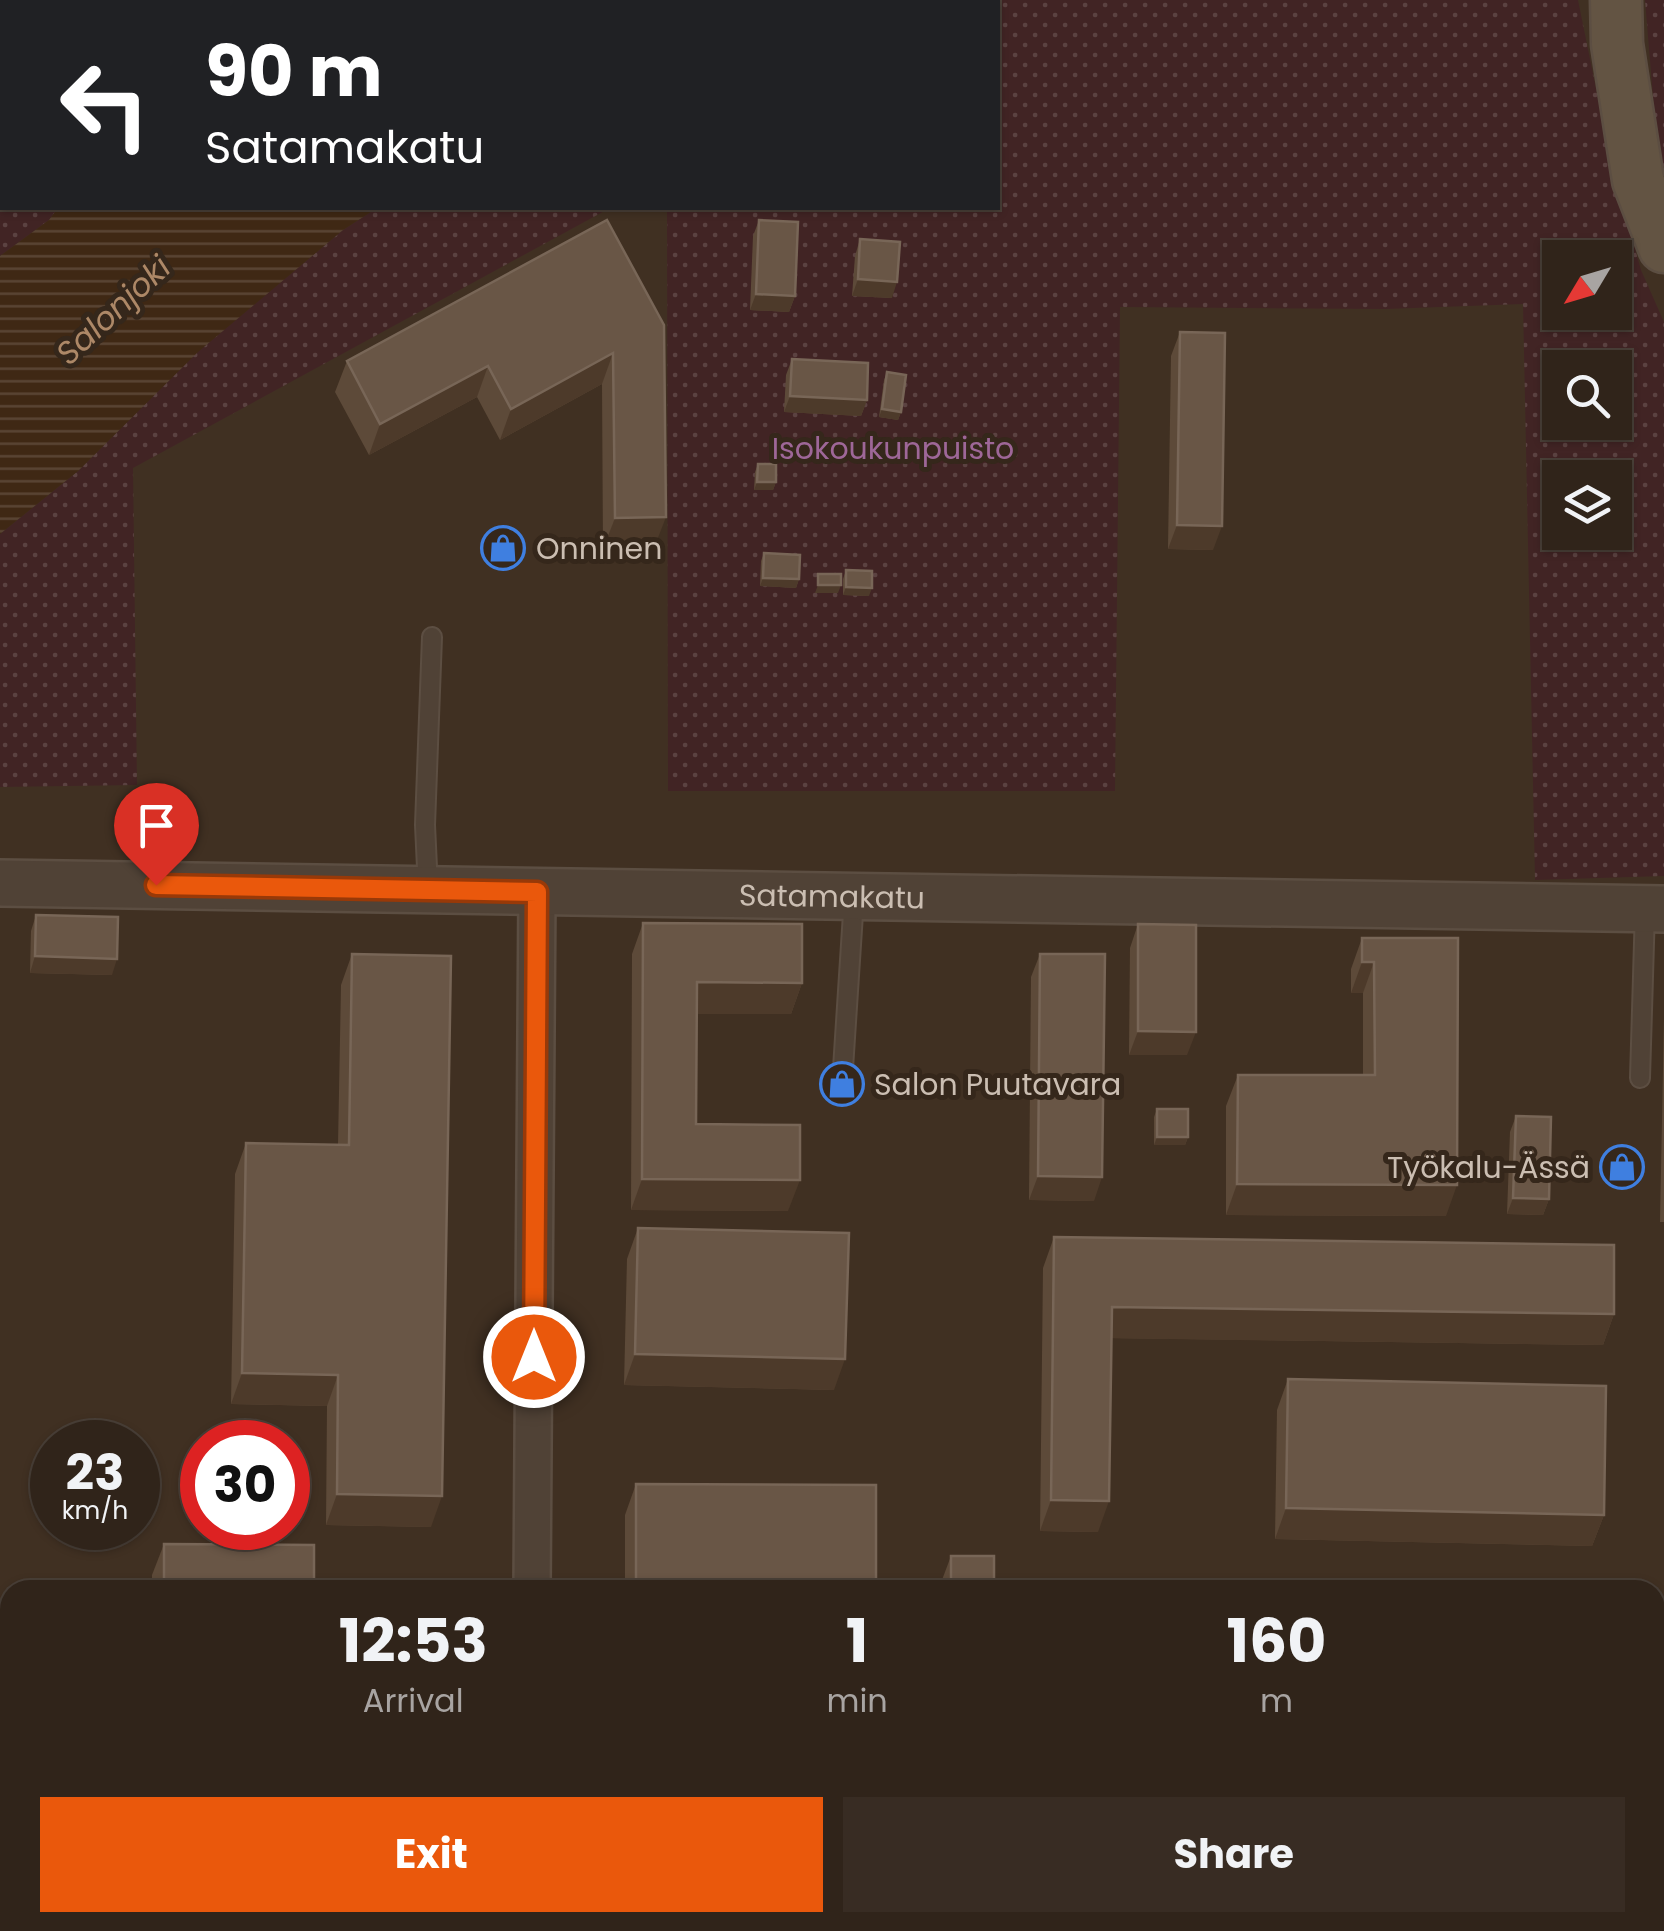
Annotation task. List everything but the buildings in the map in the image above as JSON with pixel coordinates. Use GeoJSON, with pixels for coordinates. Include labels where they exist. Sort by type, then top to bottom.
{"type":"FeatureCollection","features":[{"type":"Feature","properties":{"kind":"main road"},"geometry":{"type":"LineString","coordinates":[[1616,0],[1616,44],[1638,180],[1664,247]]}},
{"type":"Feature","properties":{"kind":"street","name":"Satamakatu"},"geometry":{"type":"LineString","coordinates":[[0,883],[1654,909]]}},
{"type":"Feature","properties":{"kind":"street"},"geometry":{"type":"LineString","coordinates":[[532,1580],[537,892]]}},
{"type":"Feature","properties":{"kind":"lane"},"geometry":{"type":"LineString","coordinates":[[428,889],[425,825],[432,637]]}},
{"type":"Feature","properties":{"kind":"lane"},"geometry":{"type":"LineString","coordinates":[[842,1084],[854,898]]}},
{"type":"Feature","properties":{"kind":"lane"},"geometry":{"type":"LineString","coordinates":[[1640,1078],[1654,909]]}},
{"type":"Feature","properties":{"kind":"green space","name":"Isokoukunpuisto"},"geometry":{"type":"Polygon","coordinates":[[[1000,0],[1578,0],[1612,167],[1641,270],[1664,322],[1664,876],[1535,880],[1523,304],[1386,309],[1120,307],[1115,791],[668,791],[667,210],[1000,210],[1000,0]]]}},
{"type":"Feature","properties":{"kind":"green space"},"geometry":{"type":"Polygon","coordinates":[[[1645,0],[1664,0],[1664,170],[1659,170],[1645,0]]]}},
{"type":"Feature","properties":{"kind":"green space"},"geometry":{"type":"Polygon","coordinates":[[[0,210],[56,210],[49,220],[0,256],[0,210]]]}},
{"type":"Feature","properties":{"kind":"green space"},"geometry":{"type":"Polygon","coordinates":[[[374,210],[606,210],[133,468],[137,785],[0,787],[0,534],[78,471],[197,352],[343,230],[374,210]]]}},
{"type":"Feature","properties":{"kind":"water","name":"Salonjoki"},"geometry":{"type":"Polygon","coordinates":[[[56,210],[374,210],[343,230],[198,352],[78,471],[0,534],[0,256],[49,220],[56,210]]]}},
{"type":"Feature","properties":{"kind":"place","name":"Onninen"},"geometry":{"type":"Point","coordinates":[503,548]}},
{"type":"Feature","properties":{"kind":"place","name":"Salon Puutavara"},"geometry":{"type":"Point","coordinates":[842,1084]}},
{"type":"Feature","properties":{"kind":"place","name":"Työkalu-Ässä"},"geometry":{"type":"Point","coordinates":[1622,1167]}},
{"type":"Feature","properties":{"kind":"route"},"geometry":{"type":"LineString","coordinates":[[156,885],[537,892],[534,1357]]}}]}
